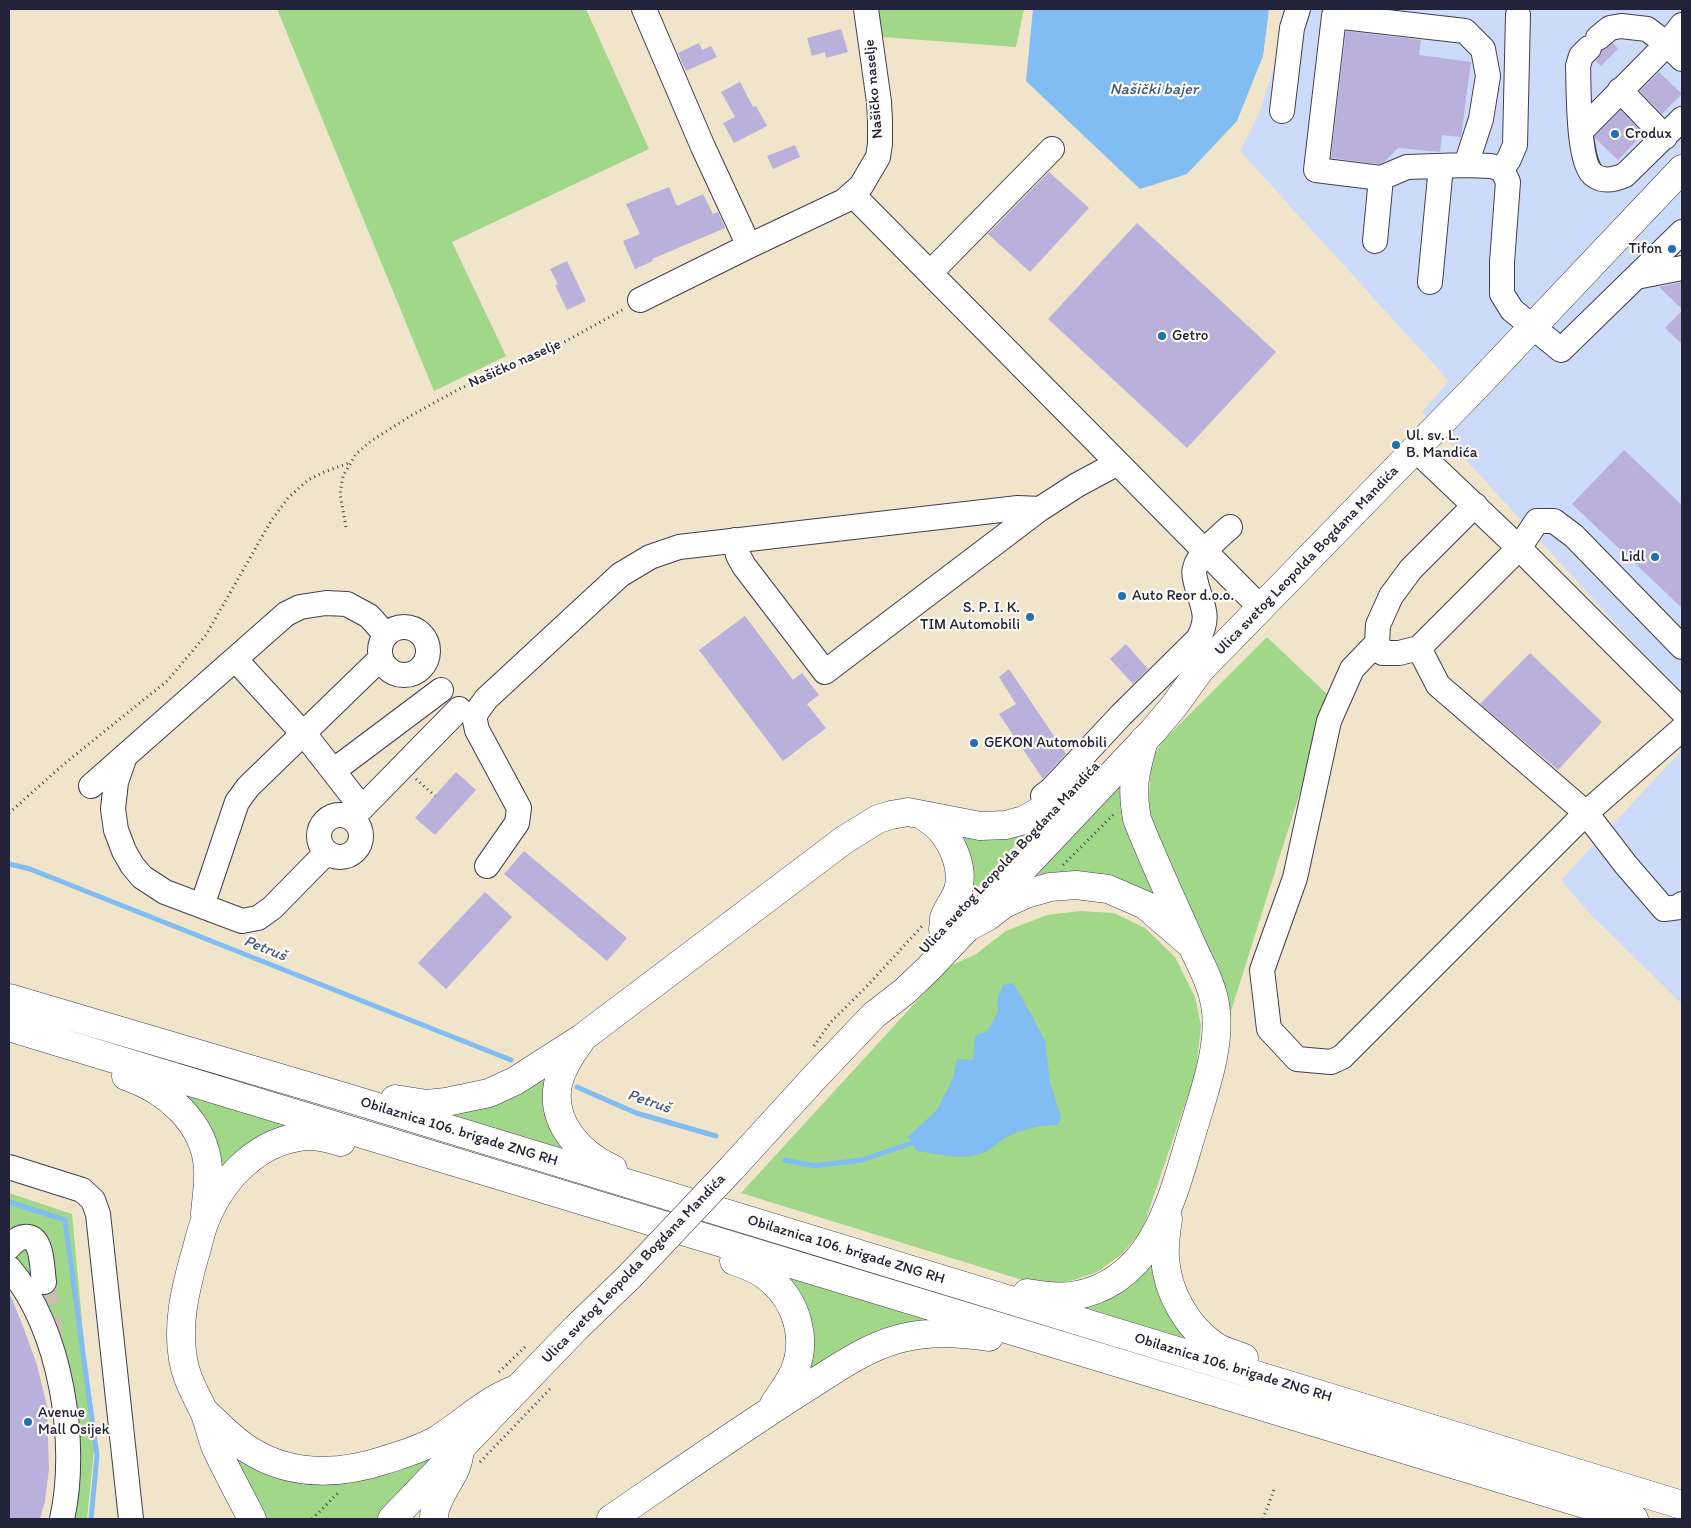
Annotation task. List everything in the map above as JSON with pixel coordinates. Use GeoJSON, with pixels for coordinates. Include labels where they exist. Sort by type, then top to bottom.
{"type":"FeatureCollection","features":[{"type":"Feature","properties":{"kind":"main road","name":"Ulica svetog Leopolda Bogdana Mandića"},"geometry":{"type":"LineString","coordinates":[[945,927],[1144,740],[1174,706],[1200,670],[1532,328],[1674,178]]}},
{"type":"Feature","properties":{"kind":"main road","name":"Ulica svetog Leopolda Bogdana Mandića"},"geometry":{"type":"LineString","coordinates":[[392,1519],[577,1327],[629,1277],[874,1015],[905,991],[929,968],[945,927],[1165,695],[1182,681],[1200,670]]}},
{"type":"Feature","properties":{"kind":"main road"},"geometry":{"type":"LineString","coordinates":[[988,1294],[1025,1292],[1052,1297],[1071,1296],[1109,1283],[1124,1273],[1139,1259],[1152,1241],[1168,1209],[1207,1084],[1216,1028],[1215,1005],[1205,971],[1191,944],[1137,819],[1133,781],[1144,740]]}},
{"type":"Feature","properties":{"kind":"main road"},"geometry":{"type":"LineString","coordinates":[[351,1099],[373,1097],[427,1104],[468,1098],[489,1092],[515,1081],[582,1038],[858,830],[878,819],[891,814],[908,812],[980,826],[1006,824],[1024,820],[1070,794]]}},
{"type":"Feature","properties":{"kind":"main road"},"geometry":{"type":"LineString","coordinates":[[922,815],[940,829],[956,853],[960,879],[959,889],[944,916],[945,927],[987,917],[1004,904],[1026,894],[1050,887],[1076,885],[1108,889],[1145,905],[1191,944]]}},
{"type":"Feature","properties":{"kind":"main road","name":"Obilaznica 106. brigade ZNG RH"},"geometry":{"type":"LineString","coordinates":[[9,998],[351,1099],[1682,1505]]}},
{"type":"Feature","properties":{"kind":"main road","name":"Obilaznica 106. brigade ZNG RH"},"geometry":{"type":"LineString","coordinates":[[9,1026],[1634,1519]]}},
{"type":"Feature","properties":{"kind":"main road"},"geometry":{"type":"LineString","coordinates":[[582,1038],[562,1070],[558,1086],[560,1116],[567,1132],[582,1149],[600,1163],[619,1171],[652,1191]]}},
{"type":"Feature","properties":{"kind":"main road"},"geometry":{"type":"LineString","coordinates":[[63,1043],[91,1063],[135,1079],[166,1096],[182,1110],[197,1130],[205,1151],[208,1168],[205,1221],[185,1292],[181,1320],[183,1357],[192,1390],[204,1412],[216,1446],[252,1519]]}},
{"type":"Feature","properties":{"kind":"main road"},"geometry":{"type":"LineString","coordinates":[[205,1221],[232,1175],[257,1153],[272,1145],[308,1136],[354,1145],[385,1148],[405,1147]]}},
{"type":"Feature","properties":{"kind":"main road"},"geometry":{"type":"LineString","coordinates":[[1168,1209],[1164,1258],[1172,1294],[1181,1309],[1191,1323],[1216,1347],[1244,1358],[1269,1373],[1280,1383]]}},
{"type":"Feature","properties":{"kind":"main road"},"geometry":{"type":"LineString","coordinates":[[695,1235],[715,1252],[750,1267],[770,1279],[792,1306],[798,1322],[800,1352],[795,1370],[769,1412]]}},
{"type":"Feature","properties":{"kind":"main road"},"geometry":{"type":"LineString","coordinates":[[611,1519],[769,1412],[855,1357],[879,1345],[921,1334],[944,1332],[966,1333],[1008,1340],[1046,1341]]}},
{"type":"Feature","properties":{"kind":"main road"},"geometry":{"type":"LineString","coordinates":[[204,1412],[232,1437],[250,1450],[273,1462],[293,1469],[312,1472],[333,1472],[375,1463],[419,1448],[462,1424],[498,1397],[518,1388]]}},
{"type":"Feature","properties":{"kind":"main road"},"geometry":{"type":"LineString","coordinates":[[434,1519],[436,1505],[455,1471],[460,1449]]}},
{"type":"Feature","properties":{"kind":"street"},"geometry":{"type":"LineString","coordinates":[[644,9],[703,148],[749,246]]}},
{"type":"Feature","properties":{"kind":"street","name":"Našičko naselje"},"geometry":{"type":"LineString","coordinates":[[640,300],[844,201],[861,186],[878,157],[880,144],[879,102],[866,9]]}},
{"type":"Feature","properties":{"kind":"street"},"geometry":{"type":"LineString","coordinates":[[1282,111],[1292,28],[1298,9]]}},
{"type":"Feature","properties":{"kind":"street"},"geometry":{"type":"LineString","coordinates":[[1502,169],[1509,159],[1515,144],[1518,15]]}},
{"type":"Feature","properties":{"kind":"street"},"geometry":{"type":"LineString","coordinates":[[1466,165],[1482,119],[1488,76],[1483,49],[1465,31],[1334,16],[1316,170],[1382,178],[1407,167],[1466,165],[1490,166],[1502,169]]}},
{"type":"Feature","properties":{"kind":"street"},"geometry":{"type":"LineString","coordinates":[[1581,131],[1620,90],[1675,51],[1682,25]]}},
{"type":"Feature","properties":{"kind":"street"},"geometry":{"type":"LineString","coordinates":[[1675,51],[1646,29],[1621,26],[1610,28],[1581,56],[1578,66],[1582,148],[1589,170],[1594,176],[1604,179],[1615,179],[1625,175],[1682,120]]}},
{"type":"Feature","properties":{"kind":"street"},"geometry":{"type":"LineString","coordinates":[[1620,90],[1665,137]]}},
{"type":"Feature","properties":{"kind":"street"},"geometry":{"type":"LineString","coordinates":[[930,273],[955,250],[1052,149]]}},
{"type":"Feature","properties":{"kind":"street"},"geometry":{"type":"LineString","coordinates":[[1648,154],[1658,164],[1663,175],[1674,178]]}},
{"type":"Feature","properties":{"kind":"street"},"geometry":{"type":"LineString","coordinates":[[1430,282],[1441,166]]}},
{"type":"Feature","properties":{"kind":"street"},"geometry":{"type":"LineString","coordinates":[[1502,169],[1508,182],[1502,262],[1502,294],[1512,310],[1561,350],[1682,232]]}},
{"type":"Feature","properties":{"kind":"street"},"geometry":{"type":"LineString","coordinates":[[1375,241],[1382,178]]}},
{"type":"Feature","properties":{"kind":"street"},"geometry":{"type":"LineString","coordinates":[[853,195],[1261,608]]}},
{"type":"Feature","properties":{"kind":"street"},"geometry":{"type":"LineString","coordinates":[[1636,277],[1682,268]]}},
{"type":"Feature","properties":{"kind":"street"},"geometry":{"type":"LineString","coordinates":[[1415,449],[1519,548],[1682,711]]}},
{"type":"Feature","properties":{"kind":"street"},"geometry":{"type":"LineString","coordinates":[[735,540],[738,555],[744,566],[825,672],[1040,509],[1077,484],[1118,463]]}},
{"type":"Feature","properties":{"kind":"street"},"geometry":{"type":"LineString","coordinates":[[1474,505],[1411,570],[1391,596],[1378,625],[1377,643],[1383,653],[1399,653],[1419,648],[1519,548],[1537,521],[1554,521],[1574,536],[1682,647]]}},
{"type":"Feature","properties":{"kind":"street"},"geometry":{"type":"LineString","coordinates":[[235,659],[302,733],[333,771],[357,813],[356,823],[362,836],[357,849],[346,857],[339,858],[326,853],[321,847],[319,834],[325,821],[338,815],[357,813],[402,767],[466,712],[486,699],[620,575],[650,557],[679,547],[735,540],[1018,508],[1040,509]]}},
{"type":"Feature","properties":{"kind":"street"},"geometry":{"type":"LineString","coordinates":[[1043,796],[1198,639],[1204,629],[1205,620],[1204,608],[1194,574],[1197,561],[1230,526]]}},
{"type":"Feature","properties":{"kind":"street"},"geometry":{"type":"LineString","coordinates":[[91,786],[286,614],[300,607],[326,603],[347,604],[368,616],[386,635]]}},
{"type":"Feature","properties":{"kind":"street"},"geometry":{"type":"LineString","coordinates":[[407,626],[421,633],[426,639],[428,647],[426,662],[414,673],[406,675],[390,671],[384,665],[380,650],[381,642],[386,635],[399,627],[407,626]]}},
{"type":"Feature","properties":{"kind":"street"},"geometry":{"type":"LineString","coordinates":[[1377,643],[1352,669],[1328,721],[1296,878],[1262,970],[1270,1029],[1297,1059],[1331,1062],[1342,1057],[1586,813],[1682,729]]}},
{"type":"Feature","properties":{"kind":"street"},"geometry":{"type":"LineString","coordinates":[[1419,648],[1438,686],[1586,813],[1626,865],[1664,909],[1680,907],[1682,904]]}},
{"type":"Feature","properties":{"kind":"street"},"geometry":{"type":"LineString","coordinates":[[202,906],[237,802],[248,787],[302,733],[381,658]]}},
{"type":"Feature","properties":{"kind":"street"},"geometry":{"type":"LineString","coordinates":[[421,668],[441,690],[466,712],[518,808],[518,823],[487,866]]}},
{"type":"Feature","properties":{"kind":"street"},"geometry":{"type":"LineString","coordinates":[[333,771],[441,690]]}},
{"type":"Feature","properties":{"kind":"street"},"geometry":{"type":"LineString","coordinates":[[125,756],[116,782],[113,809],[116,830],[132,865],[142,877],[165,892]]}},
{"type":"Feature","properties":{"kind":"street"},"geometry":{"type":"LineString","coordinates":[[124,873],[165,892],[242,922],[258,918],[272,908],[326,853]]}},
{"type":"Feature","properties":{"kind":"street"},"geometry":{"type":"LineString","coordinates":[[9,1167],[82,1190],[93,1200],[98,1214],[131,1519]]}},
{"type":"Feature","properties":{"kind":"street"},"geometry":{"type":"LineString","coordinates":[[9,1248],[15,1240],[25,1236],[33,1238],[40,1252],[44,1282]]}},
{"type":"Feature","properties":{"kind":"street"},"geometry":{"type":"LineString","coordinates":[[9,1268],[33,1303],[50,1343],[59,1380],[67,1419],[68,1462],[65,1506],[62,1519]]}},
{"type":"Feature","properties":{"kind":"path","name":"Našičko naselje"},"geometry":{"type":"LineString","coordinates":[[346,527],[340,494],[343,476],[356,454],[371,441],[412,415],[461,388],[548,351],[640,300]]}},
{"type":"Feature","properties":{"kind":"path"},"geometry":{"type":"LineString","coordinates":[[9,812],[64,764],[167,681],[206,635],[271,520],[288,498],[308,480],[322,472],[351,462]]}},
{"type":"Feature","properties":{"kind":"path"},"geometry":{"type":"LineString","coordinates":[[402,767],[435,796]]}},
{"type":"Feature","properties":{"kind":"path"},"geometry":{"type":"LineString","coordinates":[[811,1050],[830,1023],[869,984],[945,927]]}},
{"type":"Feature","properties":{"kind":"path"},"geometry":{"type":"LineString","coordinates":[[1263,1519],[1275,1487]]}},
{"type":"Feature","properties":{"kind":"shaded area"},"geometry":{"type":"Polygon","coordinates":[[[1293,9],[1682,9],[1682,696],[1422,412],[1449,381],[1240,151],[1260,111],[1293,9]]]}},
{"type":"Feature","properties":{"kind":"shaded area"},"geometry":{"type":"Polygon","coordinates":[[[1682,750],[1682,1004],[1592,916],[1561,880],[1682,750]]]}},
{"type":"Feature","properties":{"kind":"green space"},"geometry":{"type":"Polygon","coordinates":[[[277,9],[586,9],[649,149],[452,242],[506,356],[434,391],[277,9]]]}},
{"type":"Feature","properties":{"kind":"green space"},"geometry":{"type":"Polygon","coordinates":[[[879,9],[1024,9],[1016,47],[882,37],[879,9]]]}},
{"type":"Feature","properties":{"kind":"green space"},"geometry":{"type":"Polygon","coordinates":[[[1267,637],[1330,697],[1225,1030],[1144,803],[1149,801],[1151,759],[1165,739],[1267,637]]]}},
{"type":"Feature","properties":{"kind":"green space"},"geometry":{"type":"Polygon","coordinates":[[[1124,769],[1171,910],[1146,896],[1021,892],[1124,769]]]}},
{"type":"Feature","properties":{"kind":"green space"},"geometry":{"type":"Polygon","coordinates":[[[1033,825],[967,899],[952,826],[1033,825]]]}},
{"type":"Feature","properties":{"kind":"green space"},"geometry":{"type":"Polygon","coordinates":[[[1080,911],[1114,913],[1145,928],[1175,957],[1195,997],[1201,1025],[1196,1072],[1142,1230],[1122,1254],[1097,1272],[1065,1283],[1029,1282],[741,1193],[948,967],[976,954],[1006,931],[1047,915],[1080,911]]]}},
{"type":"Feature","properties":{"kind":"green space"},"geometry":{"type":"Polygon","coordinates":[[[548,1067],[575,1156],[422,1109],[548,1067]]]}},
{"type":"Feature","properties":{"kind":"green space"},"geometry":{"type":"Polygon","coordinates":[[[164,1084],[308,1125],[215,1186],[164,1084]]]}},
{"type":"Feature","properties":{"kind":"green space"},"geometry":{"type":"Polygon","coordinates":[[[9,1193],[72,1214],[94,1450],[87,1519],[70,1519],[76,1460],[14,1263],[14,1257],[20,1252],[9,1223],[9,1193]]]}},
{"type":"Feature","properties":{"kind":"green space"},"geometry":{"type":"Polygon","coordinates":[[[1151,1252],[1203,1348],[1074,1312],[1151,1252]]]}},
{"type":"Feature","properties":{"kind":"green space"},"geometry":{"type":"Polygon","coordinates":[[[774,1272],[953,1321],[802,1388],[774,1272]]]}},
{"type":"Feature","properties":{"kind":"green space"},"geometry":{"type":"Polygon","coordinates":[[[223,1439],[289,1476],[440,1449],[381,1519],[258,1519],[223,1439]]]}},
{"type":"Feature","properties":{"kind":"water","name":"Našički bajer"},"geometry":{"type":"Polygon","coordinates":[[[1033,9],[1269,9],[1263,56],[1237,121],[1187,174],[1140,189],[1026,81],[1033,9]]]}},
{"type":"Feature","properties":{"kind":"water"},"geometry":{"type":"Polygon","coordinates":[[[1013,983],[1045,1041],[1050,1082],[1061,1117],[1058,1125],[1018,1132],[1005,1138],[986,1152],[975,1155],[950,1156],[917,1151],[908,1137],[937,1110],[953,1078],[957,1059],[973,1060],[975,1036],[987,1031],[998,1012],[997,1000],[1003,985],[1013,983]]]}},
{"type":"Feature","properties":{"kind":"building"},"geometry":{"type":"Polygon","coordinates":[[[841,29],[848,52],[826,58],[825,52],[812,56],[807,38],[841,29]]]}},
{"type":"Feature","properties":{"kind":"building"},"geometry":{"type":"Polygon","coordinates":[[[1346,31],[1421,40],[1419,55],[1471,62],[1461,137],[1442,135],[1440,152],[1398,148],[1384,162],[1379,164],[1331,158],[1346,31]]]}},
{"type":"Feature","properties":{"kind":"building"},"geometry":{"type":"Polygon","coordinates":[[[699,43],[702,50],[711,46],[717,57],[686,71],[678,53],[699,43]]]}},
{"type":"Feature","properties":{"kind":"building"},"geometry":{"type":"Polygon","coordinates":[[[1613,43],[1618,49],[1601,66],[1596,61],[1602,51],[1613,43]]]}},
{"type":"Feature","properties":{"kind":"building"},"geometry":{"type":"Polygon","coordinates":[[[1659,72],[1682,94],[1662,114],[1640,91],[1659,72]]]}},
{"type":"Feature","properties":{"kind":"building"},"geometry":{"type":"Polygon","coordinates":[[[740,82],[753,107],[756,106],[767,126],[734,143],[723,123],[735,117],[721,92],[740,82]]]}},
{"type":"Feature","properties":{"kind":"building","name":"Crodux"},"geometry":{"type":"Polygon","coordinates":[[[1621,110],[1643,134],[1618,160],[1595,136],[1621,110]]]}},
{"type":"Feature","properties":{"kind":"building"},"geometry":{"type":"Polygon","coordinates":[[[795,145],[800,157],[773,169],[767,156],[795,145]]]}},
{"type":"Feature","properties":{"kind":"building"},"geometry":{"type":"Polygon","coordinates":[[[1049,172],[1089,208],[1030,272],[988,234],[1049,172]]]}},
{"type":"Feature","properties":{"kind":"building"},"geometry":{"type":"Polygon","coordinates":[[[669,187],[677,206],[703,194],[713,214],[718,212],[725,228],[652,259],[653,261],[635,269],[623,241],[640,234],[626,204],[669,187]]]}},
{"type":"Feature","properties":{"kind":"building","name":"Getro"},"geometry":{"type":"Polygon","coordinates":[[[1137,223],[1276,352],[1187,448],[1048,319],[1137,223]]]}},
{"type":"Feature","properties":{"kind":"building"},"geometry":{"type":"Polygon","coordinates":[[[567,261],[586,301],[567,310],[555,285],[558,284],[550,269],[567,261]]]}},
{"type":"Feature","properties":{"kind":"building"},"geometry":{"type":"Polygon","coordinates":[[[1682,282],[1682,309],[1659,287],[1682,282]]]}},
{"type":"Feature","properties":{"kind":"building"},"geometry":{"type":"Polygon","coordinates":[[[1682,311],[1682,344],[1665,328],[1682,311]]]}},
{"type":"Feature","properties":{"kind":"building","name":"Lidl"},"geometry":{"type":"Polygon","coordinates":[[[1624,450],[1682,505],[1682,608],[1572,504],[1624,450]]]}},
{"type":"Feature","properties":{"kind":"building"},"geometry":{"type":"Polygon","coordinates":[[[745,616],[793,680],[802,673],[819,695],[807,704],[826,728],[783,761],[699,650],[745,616]]]}},
{"type":"Feature","properties":{"kind":"building"},"geometry":{"type":"Polygon","coordinates":[[[1126,644],[1148,669],[1133,684],[1110,659],[1126,644]]]}},
{"type":"Feature","properties":{"kind":"building"},"geometry":{"type":"Polygon","coordinates":[[[1530,653],[1602,722],[1558,770],[1480,704],[1530,653]]]}},
{"type":"Feature","properties":{"kind":"building"},"geometry":{"type":"Polygon","coordinates":[[[1009,669],[1066,754],[1043,779],[999,714],[1016,704],[999,677],[1009,669]]]}},
{"type":"Feature","properties":{"kind":"building"},"geometry":{"type":"Polygon","coordinates":[[[456,772],[476,790],[435,835],[415,818],[456,772]]]}},
{"type":"Feature","properties":{"kind":"building"},"geometry":{"type":"Polygon","coordinates":[[[524,851],[627,938],[607,961],[504,874],[524,851]]]}},
{"type":"Feature","properties":{"kind":"building"},"geometry":{"type":"Polygon","coordinates":[[[485,892],[512,917],[446,989],[418,963],[485,892]]]}},
{"type":"Feature","properties":{"kind":"building","name":"Avenue Mall Osijek"},"geometry":{"type":"Polygon","coordinates":[[[9,1292],[37,1365],[47,1406],[49,1469],[45,1501],[40,1519],[9,1519],[9,1292]]]}},
{"type":"Feature","properties":{"kind":"waterway","name":"Petruš"},"geometry":{"type":"LineString","coordinates":[[9,864],[30,869],[511,1060]]}},
{"type":"Feature","properties":{"kind":"waterway","name":"Petruš"},"geometry":{"type":"LineString","coordinates":[[577,1087],[636,1113],[716,1136]]}},
{"type":"Feature","properties":{"kind":"waterway","name":"Petruš"},"geometry":{"type":"LineString","coordinates":[[785,1160],[814,1166],[862,1160],[912,1143]]}},
{"type":"Feature","properties":{"kind":"waterway"},"geometry":{"type":"LineString","coordinates":[[9,1202],[65,1220],[97,1456],[91,1519]]}},
{"type":"Feature","properties":{"kind":"tunnel"},"geometry":{"type":"LineString","coordinates":[[44,1282],[51,1337]]}},
{"type":"Feature","properties":{"kind":"place","name":"Crodux"},"geometry":{"type":"Point","coordinates":[1615,134]}},
{"type":"Feature","properties":{"kind":"place","name":"Tifon"},"geometry":{"type":"Point","coordinates":[1672,249]}},
{"type":"Feature","properties":{"kind":"place","name":"Getro"},"geometry":{"type":"Point","coordinates":[1162,336]}},
{"type":"Feature","properties":{"kind":"place","name":"Ul. sv. L. B. Mandića"},"geometry":{"type":"Point","coordinates":[1396,445]}},
{"type":"Feature","properties":{"kind":"place","name":"Lidl"},"geometry":{"type":"Point","coordinates":[1655,557]}},
{"type":"Feature","properties":{"kind":"place","name":"Auto Reor d.o.o."},"geometry":{"type":"Point","coordinates":[1122,596]}},
{"type":"Feature","properties":{"kind":"place","name":"S. P. I. K. TIM Automobili"},"geometry":{"type":"Point","coordinates":[1030,617]}},
{"type":"Feature","properties":{"kind":"place","name":"GEKON Automobili"},"geometry":{"type":"Point","coordinates":[974,743]}},
{"type":"Feature","properties":{"kind":"place","name":"Avenue Mall Osijek"},"geometry":{"type":"Point","coordinates":[28,1422]}}]}
